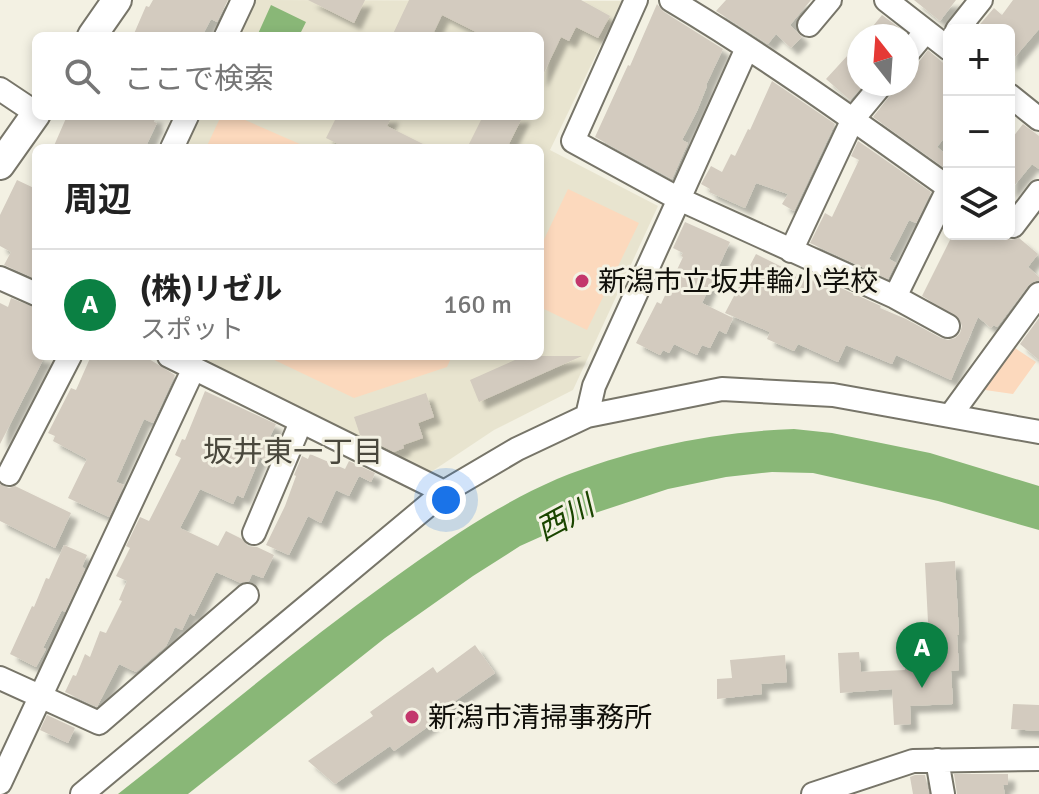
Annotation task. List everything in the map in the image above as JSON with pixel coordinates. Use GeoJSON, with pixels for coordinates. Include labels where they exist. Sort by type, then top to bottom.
{"type":"FeatureCollection","features":[{"type":"Feature","properties":{"kind":"street"},"geometry":{"type":"LineString","coordinates":[[95,32],[117,0]]}},
{"type":"Feature","properties":{"kind":"street"},"geometry":{"type":"LineString","coordinates":[[228,32],[243,0]]}},
{"type":"Feature","properties":{"kind":"street"},"geometry":{"type":"LineString","coordinates":[[636,0],[573,141],[679,199],[895,297],[948,326]]}},
{"type":"Feature","properties":{"kind":"street"},"geometry":{"type":"LineString","coordinates":[[671,0],[701,7],[747,48],[943,184]]}},
{"type":"Feature","properties":{"kind":"street"},"geometry":{"type":"LineString","coordinates":[[809,25],[830,0]]}},
{"type":"Feature","properties":{"kind":"street"},"geometry":{"type":"LineString","coordinates":[[886,0],[926,31],[943,38]]}},
{"type":"Feature","properties":{"kind":"street"},"geometry":{"type":"LineString","coordinates":[[963,24],[981,0]]}},
{"type":"Feature","properties":{"kind":"street"},"geometry":{"type":"LineString","coordinates":[[919,39],[926,31]]}},
{"type":"Feature","properties":{"kind":"street"},"geometry":{"type":"LineString","coordinates":[[587,416],[594,386],[747,48]]}},
{"type":"Feature","properties":{"kind":"street"},"geometry":{"type":"LineString","coordinates":[[0,89],[32,111]]}},
{"type":"Feature","properties":{"kind":"street"},"geometry":{"type":"LineString","coordinates":[[791,251],[853,119],[872,96]]}},
{"type":"Feature","properties":{"kind":"street"},"geometry":{"type":"LineString","coordinates":[[1010,96],[1039,119]]}},
{"type":"Feature","properties":{"kind":"street"},"geometry":{"type":"LineString","coordinates":[[0,165],[32,120]]}},
{"type":"Feature","properties":{"kind":"street"},"geometry":{"type":"LineString","coordinates":[[174,144],[185,120]]}},
{"type":"Feature","properties":{"kind":"street"},"geometry":{"type":"LineString","coordinates":[[1015,223],[1039,192]]}},
{"type":"Feature","properties":{"kind":"street"},"geometry":{"type":"LineString","coordinates":[[895,297],[943,200]]}},
{"type":"Feature","properties":{"kind":"street"},"geometry":{"type":"LineString","coordinates":[[0,278],[32,292]]}},
{"type":"Feature","properties":{"kind":"street"},"geometry":{"type":"LineString","coordinates":[[950,416],[1039,294]]}},
{"type":"Feature","properties":{"kind":"street"},"geometry":{"type":"LineString","coordinates":[[9,474],[68,360]]}},
{"type":"Feature","properties":{"kind":"street"},"geometry":{"type":"LineString","coordinates":[[177,360],[444,492]]}},
{"type":"Feature","properties":{"kind":"street"},"geometry":{"type":"LineString","coordinates":[[0,783],[194,368]]}},
{"type":"Feature","properties":{"kind":"street"},"geometry":{"type":"LineString","coordinates":[[82,794],[444,492],[517,449],[587,416],[722,389],[833,395],[1039,432]]}},
{"type":"Feature","properties":{"kind":"street"},"geometry":{"type":"LineString","coordinates":[[254,533],[301,422]]}},
{"type":"Feature","properties":{"kind":"street"},"geometry":{"type":"LineString","coordinates":[[0,678],[99,723],[247,595]]}},
{"type":"Feature","properties":{"kind":"street"},"geometry":{"type":"LineString","coordinates":[[813,794],[913,761],[1039,759]]}},
{"type":"Feature","properties":{"kind":"street"},"geometry":{"type":"LineString","coordinates":[[937,760],[943,794]]}},
{"type":"Feature","properties":{"kind":"shaded area","name":"新潟市立坂井輪小学校"},"geometry":{"type":"Polygon","coordinates":[[[254,0],[622,1],[550,150],[658,206],[573,390],[494,430],[428,474],[201,360],[544,360],[544,144],[184,144],[196,120],[544,120],[544,32],[238,32],[254,0]]]}},
{"type":"Feature","properties":{"kind":"shaded area"},"geometry":{"type":"Polygon","coordinates":[[[219,120],[245,120],[300,144],[208,144],[219,120]]]}},
{"type":"Feature","properties":{"kind":"shaded area"},"geometry":{"type":"Polygon","coordinates":[[[568,189],[639,223],[587,330],[544,309],[544,240],[568,189]]]}},
{"type":"Feature","properties":{"kind":"shaded area"},"geometry":{"type":"Polygon","coordinates":[[[1009,344],[1036,362],[1013,394],[978,389],[1009,344]]]}},
{"type":"Feature","properties":{"kind":"shaded area"},"geometry":{"type":"Polygon","coordinates":[[[274,360],[450,360],[447,367],[354,398],[274,360]]]}},
{"type":"Feature","properties":{"kind":"water"},"geometry":{"type":"Polygon","coordinates":[[[271,5],[306,22],[301,32],[259,32],[271,5]]]}},
{"type":"Feature","properties":{"kind":"water","name":"西川"},"geometry":{"type":"Polygon","coordinates":[[[794,429],[832,433],[930,453],[1039,486],[1039,530],[938,501],[813,473],[772,472],[726,477],[668,489],[589,515],[520,546],[385,638],[188,794],[118,794],[356,606],[451,538],[513,500],[557,479],[644,450],[703,438],[794,429]]]}},
{"type":"Feature","properties":{"kind":"building"},"geometry":{"type":"Polygon","coordinates":[[[153,0],[228,0],[217,22],[211,19],[204,32],[135,32],[146,6],[149,7],[153,0]]]}},
{"type":"Feature","properties":{"kind":"building"},"geometry":{"type":"Polygon","coordinates":[[[308,0],[365,0],[354,23],[308,0]]]}},
{"type":"Feature","properties":{"kind":"building"},"geometry":{"type":"Polygon","coordinates":[[[409,0],[581,0],[610,16],[598,38],[576,27],[569,41],[561,37],[544,73],[544,32],[476,32],[442,15],[434,32],[394,32],[409,0]]]}},
{"type":"Feature","properties":{"kind":"building"},"geometry":{"type":"Polygon","coordinates":[[[726,0],[811,0],[790,25],[802,37],[791,48],[776,34],[768,44],[716,11],[726,0]]]}},
{"type":"Feature","properties":{"kind":"building"},"geometry":{"type":"Polygon","coordinates":[[[914,0],[956,0],[940,21],[914,0]]]}},
{"type":"Feature","properties":{"kind":"building"},"geometry":{"type":"Polygon","coordinates":[[[1013,0],[1039,0],[1039,29],[1015,57],[1015,24],[980,24],[994,8],[1002,15],[1013,0]]]}},
{"type":"Feature","properties":{"kind":"building"},"geometry":{"type":"Polygon","coordinates":[[[657,4],[664,12],[723,49],[682,140],[688,143],[672,179],[595,137],[657,4]]]}},
{"type":"Feature","properties":{"kind":"building"},"geometry":{"type":"Polygon","coordinates":[[[882,15],[894,24],[875,24],[882,15]]]}},
{"type":"Feature","properties":{"kind":"building"},"geometry":{"type":"Polygon","coordinates":[[[928,50],[943,63],[943,140],[937,147],[943,152],[943,167],[873,117],[890,96],[919,96],[919,62],[928,50]]]}},
{"type":"Feature","properties":{"kind":"building"},"geometry":{"type":"Polygon","coordinates":[[[847,56],[847,96],[854,96],[850,100],[826,79],[847,56]]]}},
{"type":"Feature","properties":{"kind":"building"},"geometry":{"type":"Polygon","coordinates":[[[772,81],[835,124],[794,211],[782,204],[788,194],[756,183],[745,208],[709,192],[710,189],[701,184],[711,166],[722,172],[731,154],[735,156],[772,81]]]}},
{"type":"Feature","properties":{"kind":"building"},"geometry":{"type":"Polygon","coordinates":[[[65,120],[155,120],[157,123],[147,144],[55,144],[65,120]]]}},
{"type":"Feature","properties":{"kind":"building"},"geometry":{"type":"Polygon","coordinates":[[[335,120],[390,120],[387,126],[423,144],[338,144],[326,138],[335,120]]]}},
{"type":"Feature","properties":{"kind":"building"},"geometry":{"type":"Polygon","coordinates":[[[481,120],[521,120],[509,144],[469,144],[481,120]]]}},
{"type":"Feature","properties":{"kind":"building"},"geometry":{"type":"Polygon","coordinates":[[[1023,124],[1039,136],[1039,169],[1032,164],[1015,185],[1015,168],[1015,134],[1023,124]]]}},
{"type":"Feature","properties":{"kind":"building"},"geometry":{"type":"Polygon","coordinates":[[[858,141],[931,192],[916,223],[909,220],[889,259],[896,263],[888,279],[810,243],[825,213],[832,217],[859,160],[851,156],[858,141]]]}},
{"type":"Feature","properties":{"kind":"building"},"geometry":{"type":"Polygon","coordinates":[[[17,180],[32,187],[32,277],[4,265],[11,252],[0,246],[0,215],[17,180]]]}},
{"type":"Feature","properties":{"kind":"building"},"geometry":{"type":"Polygon","coordinates":[[[685,222],[730,242],[702,303],[733,318],[726,334],[719,330],[710,348],[702,345],[697,355],[674,344],[669,353],[663,350],[660,355],[636,343],[657,302],[661,304],[683,257],[683,253],[673,248],[685,222]]]}},
{"type":"Feature","properties":{"kind":"building"},"geometry":{"type":"Polygon","coordinates":[[[1019,238],[1038,254],[1028,267],[1039,280],[1028,286],[997,327],[994,325],[991,328],[978,317],[951,380],[896,355],[892,364],[846,345],[838,362],[798,344],[794,351],[767,339],[770,332],[725,313],[756,254],[812,282],[814,276],[881,306],[941,338],[955,338],[962,326],[959,318],[922,296],[950,240],[1019,238]]]}},
{"type":"Feature","properties":{"kind":"building"},"geometry":{"type":"Polygon","coordinates":[[[11,298],[32,306],[32,360],[43,360],[0,444],[0,303],[8,307],[11,298]]]}},
{"type":"Feature","properties":{"kind":"building"},"geometry":{"type":"Polygon","coordinates":[[[1039,318],[1039,360],[1020,344],[1039,318]]]}},
{"type":"Feature","properties":{"kind":"building"},"geometry":{"type":"Polygon","coordinates":[[[582,356],[479,402],[470,380],[515,360],[582,356]]]}},
{"type":"Feature","properties":{"kind":"building"},"geometry":{"type":"Polygon","coordinates":[[[89,360],[151,360],[175,375],[153,423],[144,419],[116,482],[124,485],[109,517],[68,498],[87,459],[53,441],[55,436],[48,433],[71,388],[76,390],[89,360]]]}},
{"type":"Feature","properties":{"kind":"building"},"geometry":{"type":"Polygon","coordinates":[[[205,391],[276,424],[269,439],[277,443],[269,462],[260,457],[243,498],[237,495],[233,504],[200,489],[180,528],[218,546],[226,531],[242,539],[248,546],[274,555],[263,578],[252,574],[249,581],[241,583],[216,572],[194,616],[190,613],[182,630],[175,627],[166,646],[136,672],[119,664],[97,707],[65,692],[85,654],[90,657],[100,631],[106,633],[122,601],[119,600],[127,581],[116,576],[130,548],[126,546],[140,517],[149,521],[181,458],[175,455],[182,439],[185,440],[205,391]]]}},
{"type":"Feature","properties":{"kind":"building"},"geometry":{"type":"Polygon","coordinates":[[[426,393],[434,417],[418,423],[423,438],[394,452],[360,435],[354,417],[426,393]]]}},
{"type":"Feature","properties":{"kind":"building"},"geometry":{"type":"Polygon","coordinates":[[[310,454],[345,469],[349,461],[375,473],[371,482],[359,476],[349,496],[336,490],[321,523],[308,516],[289,555],[266,545],[285,506],[302,456],[308,459],[310,454]]]}},
{"type":"Feature","properties":{"kind":"building"},"geometry":{"type":"Polygon","coordinates":[[[0,484],[9,488],[15,486],[71,513],[55,548],[0,521],[0,484]]]}},
{"type":"Feature","properties":{"kind":"building"},"geometry":{"type":"Polygon","coordinates":[[[64,545],[87,555],[82,567],[85,569],[36,667],[10,654],[64,545]]]}},
{"type":"Feature","properties":{"kind":"building"},"geometry":{"type":"Polygon","coordinates":[[[955,561],[959,670],[951,671],[953,704],[910,706],[911,724],[894,725],[892,689],[840,693],[838,653],[859,652],[861,672],[905,670],[904,644],[929,642],[925,563],[955,561]]]}},
{"type":"Feature","properties":{"kind":"building"},"geometry":{"type":"Polygon","coordinates":[[[475,645],[495,673],[455,701],[458,705],[394,751],[390,746],[335,784],[308,761],[373,716],[370,712],[433,667],[437,673],[475,645]]]}},
{"type":"Feature","properties":{"kind":"building"},"geometry":{"type":"Polygon","coordinates":[[[785,655],[787,682],[761,684],[762,694],[717,699],[717,679],[732,678],[730,660],[785,655]]]}},
{"type":"Feature","properties":{"kind":"building"},"geometry":{"type":"Polygon","coordinates":[[[1013,704],[1039,705],[1039,731],[1011,729],[1013,704]]]}},
{"type":"Feature","properties":{"kind":"building"},"geometry":{"type":"Polygon","coordinates":[[[47,715],[75,728],[68,743],[40,730],[47,715]]]}},
{"type":"Feature","properties":{"kind":"building"},"geometry":{"type":"Polygon","coordinates":[[[954,774],[1008,774],[1008,785],[1003,785],[1005,794],[957,794],[954,774]]]}},
{"type":"Feature","properties":{"kind":"building"},"geometry":{"type":"Polygon","coordinates":[[[925,775],[929,794],[913,794],[910,777],[925,775]]]}},
{"type":"Feature","properties":{"kind":"place","name":"新潟市立坂井輪小学校"},"geometry":{"type":"Point","coordinates":[582,281]}},
{"type":"Feature","properties":{"kind":"place","name":"(株)リゼル"},"geometry":{"type":"Point","coordinates":[922,688]}},
{"type":"Feature","properties":{"kind":"place","name":"新潟市清掃事務所"},"geometry":{"type":"Point","coordinates":[412,717]}},
{"type":"Feature","properties":{"kind":"district","name":"坂井東一丁目"},"geometry":{"type":"Point","coordinates":[293,452]}}]}
